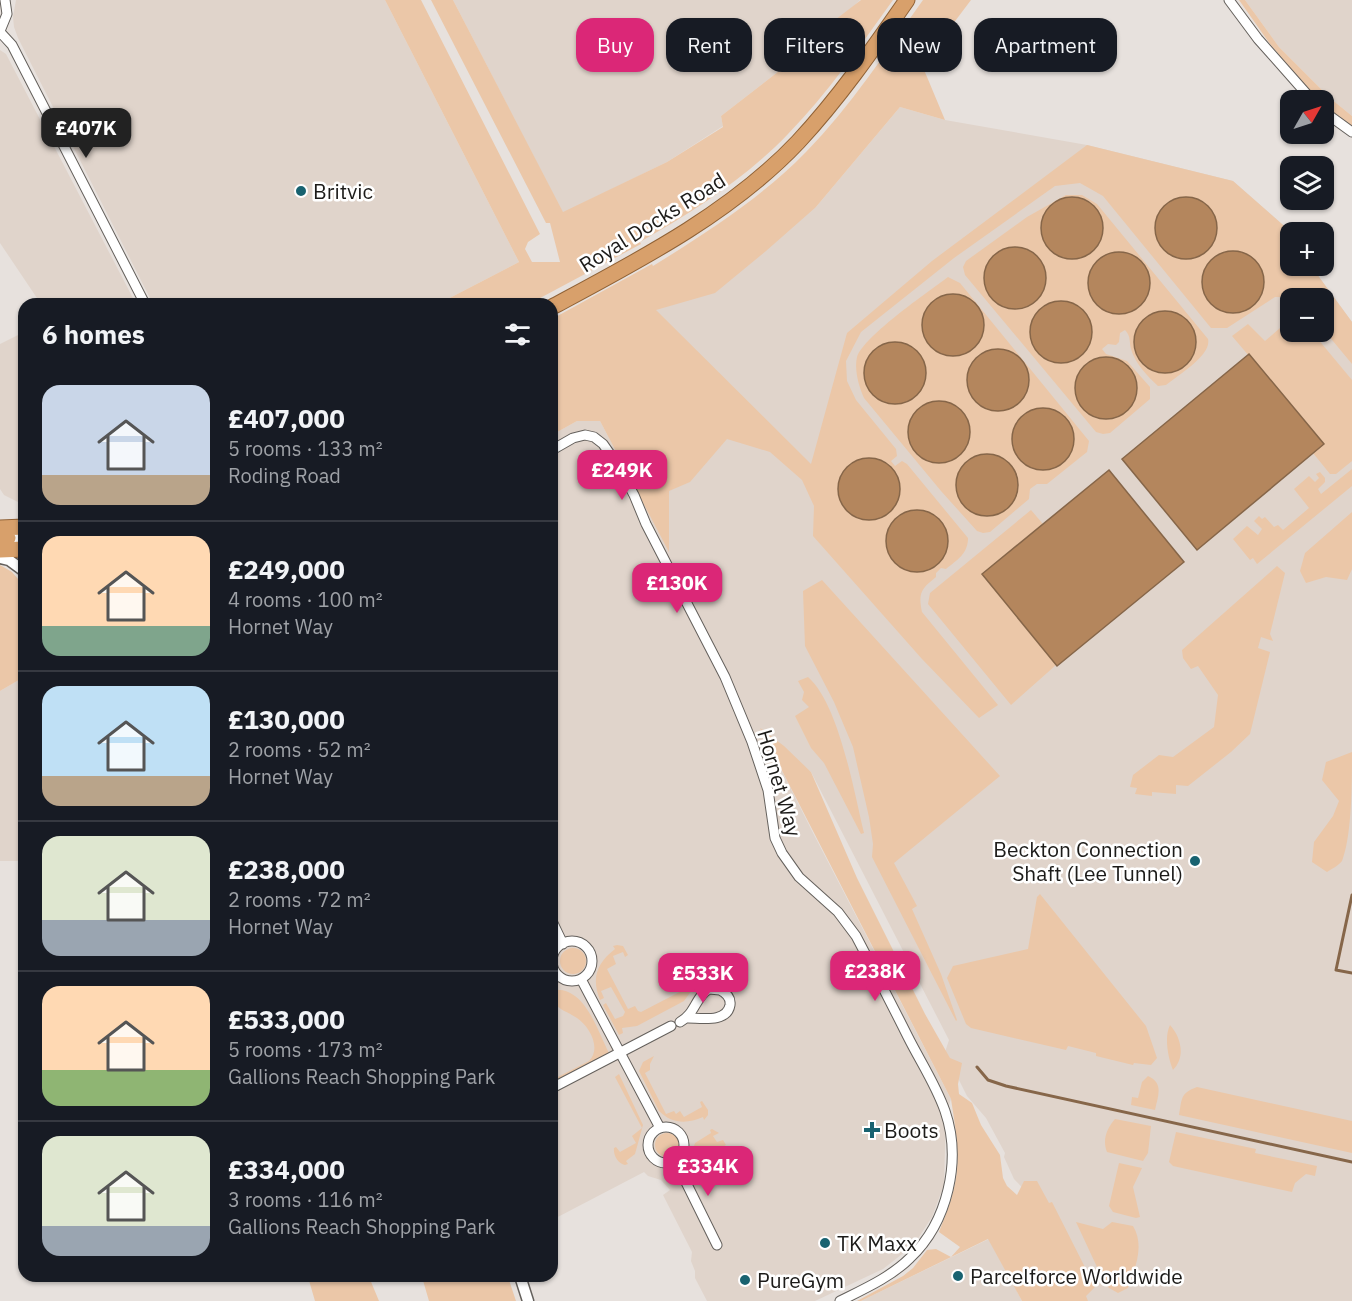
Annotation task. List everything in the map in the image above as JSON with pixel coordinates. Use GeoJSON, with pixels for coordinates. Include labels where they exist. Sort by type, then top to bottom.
{"type":"FeatureCollection","features":[{"type":"Feature","properties":{"kind":"highway","name":"Royal Docks Road"},"geometry":{"type":"LineString","coordinates":[[558,304],[647,254],[704,219],[741,192],[797,143],[849,82],[907,0]]}},
{"type":"Feature","properties":{"kind":"highway"},"geometry":{"type":"LineString","coordinates":[[2,539],[18,530]]}},
{"type":"Feature","properties":{"kind":"highway"},"geometry":{"type":"LineString","coordinates":[[2,539],[18,546]]}},
{"type":"Feature","properties":{"kind":"street"},"geometry":{"type":"LineString","coordinates":[[5,0],[6,14],[0,31],[12,45],[142,298]]}},
{"type":"Feature","properties":{"kind":"street"},"geometry":{"type":"LineString","coordinates":[[1229,0],[1270,54],[1303,90]]}},
{"type":"Feature","properties":{"kind":"street"},"geometry":{"type":"LineString","coordinates":[[1334,119],[1352,132]]}},
{"type":"Feature","properties":{"kind":"street","name":"Hornet Way"},"geometry":{"type":"LineString","coordinates":[[558,447],[579,436],[594,437],[603,444],[619,467],[650,533],[725,677],[763,772],[773,828],[782,853],[799,878],[838,912],[856,936],[945,1111],[952,1148],[951,1169],[945,1204],[935,1225],[922,1245],[903,1264],[840,1301]]}},
{"type":"Feature","properties":{"kind":"street"},"geometry":{"type":"LineString","coordinates":[[2,539],[18,538]]}},
{"type":"Feature","properties":{"kind":"street"},"geometry":{"type":"LineString","coordinates":[[0,558],[9,560],[18,567]]}},
{"type":"Feature","properties":{"kind":"street"},"geometry":{"type":"LineString","coordinates":[[558,934],[563,944]]}},
{"type":"Feature","properties":{"kind":"street"},"geometry":{"type":"LineString","coordinates":[[558,948],[563,944],[575,942],[581,944],[590,952],[592,964],[582,979],[558,979]]}},
{"type":"Feature","properties":{"kind":"street"},"geometry":{"type":"LineString","coordinates":[[558,974],[563,979]]}},
{"type":"Feature","properties":{"kind":"street"},"geometry":{"type":"LineString","coordinates":[[582,979],[660,1128]]}},
{"type":"Feature","properties":{"kind":"street"},"geometry":{"type":"LineString","coordinates":[[558,1085],[680,1022],[695,1009],[700,997],[709,989],[720,990],[730,999],[727,1012],[718,1018],[680,1022]]}},
{"type":"Feature","properties":{"kind":"street"},"geometry":{"type":"LineString","coordinates":[[660,1128],[675,1130],[682,1137],[684,1148],[675,1160],[659,1161],[651,1154],[650,1139],[660,1128]]}},
{"type":"Feature","properties":{"kind":"street"},"geometry":{"type":"LineString","coordinates":[[675,1160],[717,1245]]}},
{"type":"Feature","properties":{"kind":"street"},"geometry":{"type":"LineString","coordinates":[[522,1282],[528,1301]]}},
{"type":"Feature","properties":{"kind":"shaded area"},"geometry":{"type":"Polygon","coordinates":[[[16,0],[385,0],[519,262],[450,298],[150,298],[18,38],[13,17],[16,0]]]}},
{"type":"Feature","properties":{"kind":"shaded area"},"geometry":{"type":"Polygon","coordinates":[[[385,0],[421,0],[540,234],[528,242],[525,249],[532,262],[560,262],[550,223],[546,223],[431,0],[453,0],[563,212],[667,162],[723,127],[721,116],[778,72],[841,72],[803,118],[755,165],[680,219],[640,242],[641,244],[540,298],[450,298],[519,262],[385,0]]]}},
{"type":"Feature","properties":{"kind":"shaded area"},"geometry":{"type":"Polygon","coordinates":[[[453,0],[860,0],[842,18],[764,18],[764,72],[778,72],[721,116],[723,126],[667,162],[563,213],[453,0]]]}},
{"type":"Feature","properties":{"kind":"shaded area"},"geometry":{"type":"Polygon","coordinates":[[[861,0],[893,0],[880,18],[877,18],[877,22],[865,39],[865,18],[838,18],[861,0]]]}},
{"type":"Feature","properties":{"kind":"shaded area"},"geometry":{"type":"Polygon","coordinates":[[[923,0],[971,0],[957,18],[910,18],[923,0]]]}},
{"type":"Feature","properties":{"kind":"shaded area"},"geometry":{"type":"Polygon","coordinates":[[[1239,0],[1245,0],[1279,47],[1322,90],[1309,90],[1270,44],[1239,0]]]}},
{"type":"Feature","properties":{"kind":"shaded area"},"geometry":{"type":"Polygon","coordinates":[[[1245,0],[1352,0],[1352,116],[1334,101],[1334,90],[1322,90],[1279,47],[1245,0]]]}},
{"type":"Feature","properties":{"kind":"shaded area"},"geometry":{"type":"Polygon","coordinates":[[[0,50],[6,54],[133,298],[37,298],[0,243],[0,50]]]}},
{"type":"Feature","properties":{"kind":"shaded area"},"geometry":{"type":"Polygon","coordinates":[[[877,65],[877,72],[925,72],[945,120],[900,107],[816,207],[766,251],[715,293],[656,310],[811,464],[847,333],[932,261],[1087,145],[1233,181],[1280,222],[1280,276],[1318,276],[1327,288],[1280,288],[1280,297],[1275,297],[1227,328],[1211,328],[1103,196],[1080,183],[1055,186],[954,258],[861,332],[846,361],[847,381],[856,400],[896,449],[897,456],[891,461],[895,466],[902,461],[907,464],[968,538],[964,552],[946,569],[941,568],[936,573],[936,577],[922,592],[920,600],[922,612],[998,705],[979,718],[922,659],[813,536],[814,506],[802,480],[770,452],[727,439],[690,482],[669,491],[669,552],[600,421],[577,421],[558,432],[558,316],[652,264],[653,266],[714,227],[753,199],[789,168],[838,116],[877,65]]]}},
{"type":"Feature","properties":{"kind":"shaded area"},"geometry":{"type":"Polygon","coordinates":[[[1334,101],[1352,116],[1352,127],[1334,115],[1334,101]]]}},
{"type":"Feature","properties":{"kind":"shaded area"},"geometry":{"type":"Polygon","coordinates":[[[900,107],[945,120],[1087,145],[1233,181],[1280,222],[1280,276],[1318,276],[1327,288],[1280,288],[1280,342],[1334,342],[1334,297],[1352,322],[1352,1301],[1079,1301],[1031,1197],[1014,1179],[1004,1157],[1005,1153],[986,1118],[967,1096],[945,1052],[949,1040],[811,772],[761,729],[951,1099],[946,1114],[944,1185],[932,1217],[919,1237],[906,1251],[883,1269],[815,1301],[707,1301],[695,1278],[691,1261],[692,1252],[663,1195],[670,1190],[661,1180],[648,1176],[644,1172],[558,1217],[558,432],[577,421],[600,421],[656,526],[560,329],[816,207],[900,107]]]}},
{"type":"Feature","properties":{"kind":"shaded area"},"geometry":{"type":"Polygon","coordinates":[[[1066,195],[1082,195],[1097,204],[1208,339],[1208,345],[1200,358],[1166,385],[1158,386],[1135,359],[1125,330],[1120,333],[1119,342],[1116,345],[1108,344],[1102,349],[1106,354],[1127,361],[1150,387],[1150,399],[1110,433],[1096,432],[965,275],[963,267],[966,261],[1027,217],[1066,195]]]}},
{"type":"Feature","properties":{"kind":"shaded area"},"geometry":{"type":"Polygon","coordinates":[[[1066,197],[1078,197],[1094,206],[1101,216],[1103,228],[1101,240],[1094,250],[1078,259],[1066,259],[1055,254],[1046,245],[1041,234],[1041,222],[1046,211],[1055,202],[1066,197]]]}},
{"type":"Feature","properties":{"kind":"shaded area"},"geometry":{"type":"Polygon","coordinates":[[[1180,197],[1192,197],[1208,206],[1215,216],[1217,228],[1215,240],[1208,250],[1192,259],[1180,259],[1169,254],[1160,245],[1155,234],[1155,222],[1160,211],[1169,202],[1180,197]]]}},
{"type":"Feature","properties":{"kind":"shaded area"},"geometry":{"type":"Polygon","coordinates":[[[1009,247],[1021,247],[1037,256],[1044,266],[1046,278],[1044,290],[1037,300],[1021,309],[1009,309],[998,304],[989,295],[984,284],[984,272],[989,261],[998,252],[1009,247]]]}},
{"type":"Feature","properties":{"kind":"shaded area"},"geometry":{"type":"Polygon","coordinates":[[[1227,251],[1239,251],[1255,260],[1262,270],[1264,282],[1262,294],[1255,304],[1239,313],[1227,313],[1216,308],[1207,299],[1202,288],[1202,276],[1207,265],[1216,256],[1227,251]]]}},
{"type":"Feature","properties":{"kind":"shaded area"},"geometry":{"type":"Polygon","coordinates":[[[1113,252],[1125,252],[1141,261],[1148,271],[1150,283],[1148,295],[1141,305],[1125,314],[1113,314],[1102,309],[1093,300],[1088,289],[1088,277],[1093,266],[1102,257],[1113,252]]]}},
{"type":"Feature","properties":{"kind":"shaded area"},"geometry":{"type":"Polygon","coordinates":[[[948,277],[960,283],[1089,441],[1087,452],[1047,484],[1037,484],[1030,489],[1029,499],[990,532],[977,531],[941,491],[864,398],[857,373],[857,357],[871,338],[948,277]]]}},
{"type":"Feature","properties":{"kind":"shaded area"},"geometry":{"type":"Polygon","coordinates":[[[947,294],[959,294],[975,303],[982,313],[984,325],[982,337],[975,347],[959,356],[947,356],[936,351],[927,342],[922,331],[922,319],[927,308],[936,299],[947,294]]]}},
{"type":"Feature","properties":{"kind":"shaded area"},"geometry":{"type":"Polygon","coordinates":[[[1334,297],[1352,322],[1352,364],[1334,342],[1334,297]]]}},
{"type":"Feature","properties":{"kind":"shaded area"},"geometry":{"type":"Polygon","coordinates":[[[1055,301],[1067,301],[1083,310],[1090,320],[1092,332],[1090,344],[1083,354],[1067,363],[1055,363],[1044,358],[1035,349],[1030,338],[1030,326],[1035,315],[1044,306],[1055,301]]]}},
{"type":"Feature","properties":{"kind":"shaded area"},"geometry":{"type":"Polygon","coordinates":[[[1159,311],[1171,311],[1187,320],[1194,330],[1196,342],[1194,354],[1187,364],[1171,373],[1159,373],[1148,368],[1139,359],[1134,348],[1134,336],[1139,325],[1148,316],[1159,311]]]}},
{"type":"Feature","properties":{"kind":"shaded area"},"geometry":{"type":"Polygon","coordinates":[[[1248,324],[1265,341],[1280,328],[1280,342],[1320,342],[1352,380],[1352,461],[1336,474],[1330,474],[1313,453],[1324,444],[1232,336],[1248,324]]]}},
{"type":"Feature","properties":{"kind":"shaded area"},"geometry":{"type":"Polygon","coordinates":[[[18,335],[18,502],[4,495],[0,489],[0,344],[18,335]]]}},
{"type":"Feature","properties":{"kind":"shaded area"},"geometry":{"type":"Polygon","coordinates":[[[889,342],[901,342],[917,351],[924,361],[926,373],[924,385],[917,395],[901,404],[889,404],[878,399],[869,390],[864,379],[864,367],[869,356],[878,347],[889,342]]]}},
{"type":"Feature","properties":{"kind":"shaded area"},"geometry":{"type":"Polygon","coordinates":[[[992,349],[1004,349],[1020,358],[1027,368],[1029,380],[1027,392],[1020,402],[1004,411],[992,411],[981,406],[972,397],[967,386],[967,374],[972,363],[981,354],[992,349]]]}},
{"type":"Feature","properties":{"kind":"shaded area"},"geometry":{"type":"Polygon","coordinates":[[[1249,354],[1324,444],[1197,550],[1122,459],[1249,354]]]}},
{"type":"Feature","properties":{"kind":"shaded area"},"geometry":{"type":"Polygon","coordinates":[[[1100,357],[1112,357],[1128,366],[1135,376],[1137,388],[1135,400],[1128,410],[1112,419],[1100,419],[1089,414],[1080,405],[1075,394],[1075,382],[1080,371],[1089,362],[1100,357]]]}},
{"type":"Feature","properties":{"kind":"shaded area"},"geometry":{"type":"Polygon","coordinates":[[[933,401],[945,401],[961,410],[968,420],[970,432],[968,444],[961,454],[945,463],[933,463],[922,458],[913,449],[908,438],[908,426],[913,415],[922,406],[933,401]]]}},
{"type":"Feature","properties":{"kind":"shaded area"},"geometry":{"type":"Polygon","coordinates":[[[1037,408],[1049,408],[1065,417],[1072,427],[1074,439],[1072,451],[1065,461],[1049,470],[1037,470],[1026,465],[1017,456],[1012,445],[1012,433],[1017,422],[1026,413],[1037,408]]]}},
{"type":"Feature","properties":{"kind":"shaded area"},"geometry":{"type":"Polygon","coordinates":[[[981,454],[993,454],[1009,463],[1016,473],[1018,485],[1016,497],[1009,507],[993,516],[981,516],[970,511],[961,502],[956,491],[956,479],[961,468],[970,459],[981,454]]]}},
{"type":"Feature","properties":{"kind":"shaded area"},"geometry":{"type":"Polygon","coordinates":[[[863,458],[875,458],[891,467],[898,477],[900,489],[898,501],[891,511],[875,520],[863,520],[852,515],[843,506],[838,495],[838,483],[843,472],[852,463],[863,458]]]}},
{"type":"Feature","properties":{"kind":"shaded area"},"geometry":{"type":"Polygon","coordinates":[[[1352,469],[1352,486],[1257,564],[1253,558],[1250,560],[1233,539],[1247,526],[1258,535],[1262,529],[1254,521],[1259,516],[1262,519],[1265,517],[1274,527],[1278,525],[1283,530],[1309,508],[1294,489],[1309,476],[1315,482],[1319,478],[1316,474],[1320,472],[1325,478],[1325,482],[1318,489],[1321,494],[1352,469]]]}},
{"type":"Feature","properties":{"kind":"shaded area"},"geometry":{"type":"Polygon","coordinates":[[[1109,470],[1184,562],[1057,666],[982,574],[1109,470]]]}},
{"type":"Feature","properties":{"kind":"shaded area"},"geometry":{"type":"Polygon","coordinates":[[[911,510],[923,510],[939,519],[946,529],[948,541],[946,553],[939,563],[923,572],[911,572],[900,567],[891,558],[886,547],[886,535],[891,524],[900,515],[911,510]]]}},
{"type":"Feature","properties":{"kind":"shaded area"},"geometry":{"type":"Polygon","coordinates":[[[1031,510],[1043,524],[982,574],[1056,665],[1011,705],[928,604],[930,593],[1031,510]]]}},
{"type":"Feature","properties":{"kind":"shaded area"},"geometry":{"type":"Polygon","coordinates":[[[1352,512],[1352,569],[1347,580],[1326,577],[1306,583],[1300,571],[1305,553],[1352,512]]]}},
{"type":"Feature","properties":{"kind":"shaded area"},"geometry":{"type":"Polygon","coordinates":[[[0,565],[12,572],[18,579],[18,680],[0,691],[0,565]]]}},
{"type":"Feature","properties":{"kind":"shaded area"},"geometry":{"type":"Polygon","coordinates":[[[1277,566],[1285,573],[1270,634],[1273,641],[1261,637],[1258,648],[1270,652],[1250,734],[1188,786],[1176,785],[1176,794],[1152,792],[1152,796],[1135,794],[1137,788],[1130,787],[1133,775],[1159,755],[1173,757],[1214,727],[1218,695],[1198,666],[1191,669],[1183,658],[1182,650],[1277,566]]]}},
{"type":"Feature","properties":{"kind":"shaded area"},"geometry":{"type":"Polygon","coordinates":[[[822,580],[1000,776],[894,863],[917,906],[912,909],[941,974],[956,1021],[872,857],[873,844],[869,817],[853,747],[834,702],[805,646],[803,591],[822,580]]]}},
{"type":"Feature","properties":{"kind":"shaded area"},"geometry":{"type":"Polygon","coordinates":[[[808,677],[819,690],[837,727],[864,833],[861,834],[824,763],[811,748],[795,716],[809,707],[802,700],[804,692],[798,681],[808,677]]]}},
{"type":"Feature","properties":{"kind":"shaded area"},"geometry":{"type":"Polygon","coordinates":[[[18,680],[18,861],[0,861],[0,691],[18,680]]]}},
{"type":"Feature","properties":{"kind":"shaded area"},"geometry":{"type":"Polygon","coordinates":[[[760,728],[784,746],[811,772],[857,878],[925,1014],[950,1058],[962,1063],[958,1084],[959,1094],[972,1103],[981,1125],[1000,1155],[1003,1178],[1007,1186],[1017,1195],[1024,1181],[1037,1181],[1049,1203],[1052,1202],[1095,1287],[1086,1296],[1088,1301],[1022,1301],[988,1239],[861,1301],[857,1301],[903,1276],[913,1268],[927,1250],[936,1249],[951,1257],[960,1247],[939,1232],[953,1192],[957,1168],[957,1138],[951,1099],[760,728]]]}},
{"type":"Feature","properties":{"kind":"shaded area"},"geometry":{"type":"Polygon","coordinates":[[[1352,752],[1348,838],[1342,861],[1327,872],[1312,862],[1314,842],[1333,816],[1339,801],[1322,780],[1326,762],[1352,752]]]}},
{"type":"Feature","properties":{"kind":"shaded area"},"geometry":{"type":"Polygon","coordinates":[[[1040,894],[1146,1026],[1157,1058],[1151,1065],[1134,1063],[1133,1065],[1068,1046],[1066,1050],[971,1028],[966,1024],[947,978],[953,966],[1028,949],[1037,897],[1040,894]]]}},
{"type":"Feature","properties":{"kind":"shaded area"},"geometry":{"type":"Polygon","coordinates":[[[613,946],[623,946],[628,955],[625,957],[623,952],[613,956],[616,964],[607,969],[628,1009],[635,1006],[641,1012],[697,983],[684,1001],[637,1026],[622,1028],[623,1033],[619,1035],[603,1005],[606,1003],[615,1019],[623,1016],[625,1012],[611,987],[601,991],[604,998],[600,1000],[596,985],[600,965],[615,949],[613,946]]]}},
{"type":"Feature","properties":{"kind":"shaded area"},"geometry":{"type":"Polygon","coordinates":[[[573,948],[582,952],[586,961],[582,970],[573,974],[564,970],[560,961],[564,952],[573,948]]]}},
{"type":"Feature","properties":{"kind":"shaded area"},"geometry":{"type":"Polygon","coordinates":[[[558,990],[574,995],[589,1012],[609,1053],[558,1079],[589,1061],[594,1050],[592,1038],[586,1026],[558,1006],[558,990]]]}},
{"type":"Feature","properties":{"kind":"shaded area"},"geometry":{"type":"Polygon","coordinates":[[[1170,1025],[1177,1035],[1181,1053],[1173,1070],[1167,1048],[1170,1025]]]}},
{"type":"Feature","properties":{"kind":"shaded area"},"geometry":{"type":"Polygon","coordinates":[[[654,1056],[650,1070],[645,1073],[666,1114],[674,1111],[676,1114],[680,1111],[684,1117],[702,1107],[700,1102],[702,1101],[708,1110],[708,1115],[704,1120],[703,1117],[680,1122],[659,1111],[639,1071],[643,1062],[654,1056]]]}},
{"type":"Feature","properties":{"kind":"shaded area"},"geometry":{"type":"Polygon","coordinates":[[[619,1074],[643,1125],[635,1154],[626,1161],[628,1164],[625,1165],[617,1159],[614,1148],[616,1147],[620,1152],[636,1143],[632,1136],[642,1128],[615,1077],[619,1074]]]}},
{"type":"Feature","properties":{"kind":"shaded area"},"geometry":{"type":"Polygon","coordinates":[[[1148,1076],[1156,1082],[1159,1090],[1155,1110],[1131,1105],[1132,1097],[1138,1098],[1142,1082],[1148,1076]]]}},
{"type":"Feature","properties":{"kind":"shaded area"},"geometry":{"type":"Polygon","coordinates":[[[1197,1087],[1352,1121],[1352,1153],[1179,1115],[1185,1094],[1197,1087]]]}},
{"type":"Feature","properties":{"kind":"shaded area"},"geometry":{"type":"Polygon","coordinates":[[[1115,1119],[1151,1126],[1148,1153],[1143,1161],[1107,1152],[1106,1134],[1115,1119]]]}},
{"type":"Feature","properties":{"kind":"shaded area"},"geometry":{"type":"Polygon","coordinates":[[[712,1129],[719,1133],[713,1136],[717,1142],[723,1140],[726,1145],[688,1165],[695,1143],[711,1133],[712,1129]]]}},
{"type":"Feature","properties":{"kind":"shaded area"},"geometry":{"type":"Polygon","coordinates":[[[1176,1132],[1256,1149],[1255,1153],[1317,1166],[1315,1176],[1306,1174],[1295,1183],[1292,1192],[1173,1166],[1169,1162],[1176,1132]]]}},
{"type":"Feature","properties":{"kind":"shaded area"},"geometry":{"type":"Polygon","coordinates":[[[667,1133],[672,1134],[678,1140],[678,1150],[672,1156],[667,1157],[662,1156],[656,1150],[655,1145],[656,1140],[662,1134],[667,1133]]]}},
{"type":"Feature","properties":{"kind":"shaded area"},"geometry":{"type":"Polygon","coordinates":[[[1119,1163],[1142,1168],[1133,1187],[1140,1217],[1113,1212],[1109,1206],[1119,1163]]]}},
{"type":"Feature","properties":{"kind":"shaded area"},"geometry":{"type":"Polygon","coordinates":[[[1076,1222],[1103,1229],[1112,1222],[1133,1226],[1137,1234],[1139,1249],[1128,1288],[1118,1293],[1104,1282],[1076,1222]]]}},
{"type":"Feature","properties":{"kind":"shaded area","name":"Parcelforce Worldwide"},"geometry":{"type":"Polygon","coordinates":[[[989,1239],[1022,1301],[861,1301],[989,1239]]]}},
{"type":"Feature","properties":{"kind":"shaded area"},"geometry":{"type":"Polygon","coordinates":[[[309,1282],[371,1282],[379,1301],[315,1301],[309,1282]]]}},
{"type":"Feature","properties":{"kind":"shaded area"},"geometry":{"type":"Polygon","coordinates":[[[423,1282],[510,1282],[516,1301],[429,1301],[423,1282]]]}},
{"type":"Feature","properties":{"kind":"waterway"},"geometry":{"type":"LineString","coordinates":[[1352,895],[1336,970],[1352,973]]}},
{"type":"Feature","properties":{"kind":"waterway"},"geometry":{"type":"LineString","coordinates":[[977,1067],[988,1080],[1006,1086],[1352,1162]]}},
{"type":"Feature","properties":{"kind":"place","name":"Britvic"},"geometry":{"type":"Point","coordinates":[301,191]}},
{"type":"Feature","properties":{"kind":"place","name":"Beckton Connection Shaft (Lee Tunnel)"},"geometry":{"type":"Point","coordinates":[1195,861]}},
{"type":"Feature","properties":{"kind":"place","name":"Boots"},"geometry":{"type":"Point","coordinates":[872,1130]}},
{"type":"Feature","properties":{"kind":"place","name":"TK Maxx"},"geometry":{"type":"Point","coordinates":[825,1243]}},
{"type":"Feature","properties":{"kind":"place","name":"Parcelforce Worldwide"},"geometry":{"type":"Point","coordinates":[958,1276]}},
{"type":"Feature","properties":{"kind":"place","name":"PureGym"},"geometry":{"type":"Point","coordinates":[745,1280]}}]}
